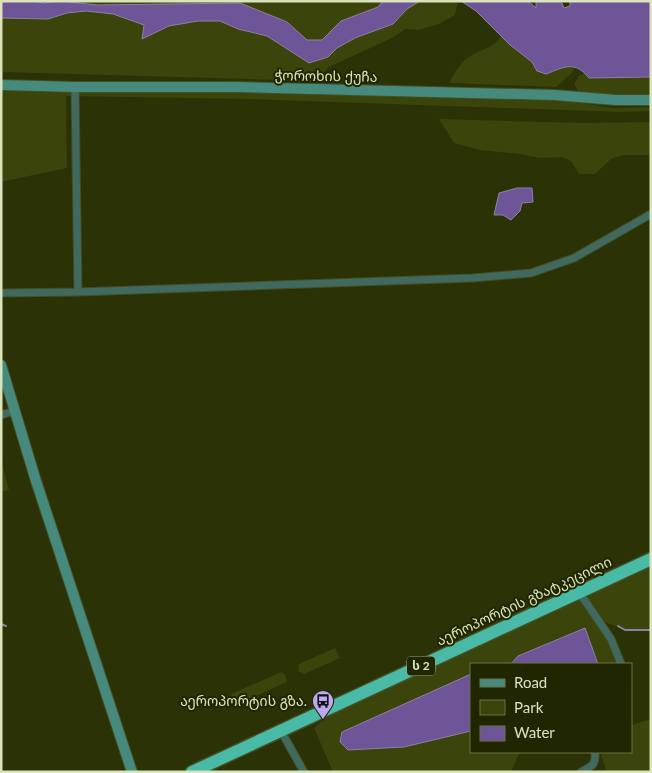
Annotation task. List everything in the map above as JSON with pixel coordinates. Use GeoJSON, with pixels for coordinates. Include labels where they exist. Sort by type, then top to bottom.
{"type":"FeatureCollection","features":[{"type":"Feature","properties":{"kind":"highway","name":"აეროპორტის გზატკეცილი"},"geometry":{"type":"LineString","coordinates":[[192,772],[651,559]]}},
{"type":"Feature","properties":{"kind":"street","name":"ჭოროხის ქუჩა"},"geometry":{"type":"LineString","coordinates":[[1,84],[75,88],[235,87],[554,95],[616,100],[651,100]]}},
{"type":"Feature","properties":{"kind":"street"},"geometry":{"type":"LineString","coordinates":[[75,88],[78,292]]}},
{"type":"Feature","properties":{"kind":"street"},"geometry":{"type":"LineString","coordinates":[[1,293],[472,278],[530,273],[574,258],[651,214]]}},
{"type":"Feature","properties":{"kind":"street"},"geometry":{"type":"LineString","coordinates":[[1,365],[14,411],[132,772]]}},
{"type":"Feature","properties":{"kind":"street"},"geometry":{"type":"LineString","coordinates":[[1,415],[14,411]]}},
{"type":"Feature","properties":{"kind":"street"},"geometry":{"type":"LineString","coordinates":[[579,592],[611,639],[621,663]]}},
{"type":"Feature","properties":{"kind":"street"},"geometry":{"type":"LineString","coordinates":[[281,731],[304,772]]}},
{"type":"Feature","properties":{"kind":"street"},"geometry":{"type":"LineString","coordinates":[[581,772],[591,766],[596,760],[595,753]]}},
{"type":"Feature","properties":{"kind":"green space"},"geometry":{"type":"Polygon","coordinates":[[[61,1],[383,1],[378,7],[341,21],[322,40],[307,40],[287,22],[172,5],[97,5],[61,1]]]}},
{"type":"Feature","properties":{"kind":"green space"},"geometry":{"type":"Polygon","coordinates":[[[420,1],[458,1],[455,15],[439,24],[418,30],[405,29],[394,37],[329,67],[315,81],[1,72],[1,18],[48,19],[67,13],[86,11],[113,14],[144,25],[142,38],[168,26],[198,21],[220,21],[238,29],[267,36],[309,63],[328,57],[337,48],[353,39],[393,24],[407,9],[420,1]]]}},
{"type":"Feature","properties":{"kind":"green space"},"geometry":{"type":"Polygon","coordinates":[[[501,36],[532,62],[557,70],[566,66],[576,67],[556,87],[449,83],[461,64],[468,57],[491,46],[501,36]]]}},
{"type":"Feature","properties":{"kind":"green space"},"geometry":{"type":"Polygon","coordinates":[[[584,73],[589,78],[651,77],[651,95],[613,96],[578,91],[574,84],[579,76],[584,73]]]}},
{"type":"Feature","properties":{"kind":"green space"},"geometry":{"type":"Polygon","coordinates":[[[1,85],[537,99],[571,101],[612,108],[651,107],[651,111],[621,112],[247,99],[66,96],[67,168],[1,182],[1,85]]]}},
{"type":"Feature","properties":{"kind":"green space"},"geometry":{"type":"Polygon","coordinates":[[[439,119],[585,123],[651,122],[651,155],[624,155],[611,159],[595,174],[579,174],[571,161],[562,157],[540,158],[480,150],[454,143],[439,119]]]}},
{"type":"Feature","properties":{"kind":"green space"},"geometry":{"type":"Polygon","coordinates":[[[1,460],[9,490],[1,492],[1,460]]]}},
{"type":"Feature","properties":{"kind":"green space"},"geometry":{"type":"Polygon","coordinates":[[[651,565],[651,630],[625,630],[597,619],[620,663],[598,663],[584,628],[518,656],[512,663],[470,663],[470,674],[342,732],[404,747],[470,731],[470,753],[520,753],[511,772],[333,772],[314,728],[330,714],[537,620],[651,565]]]}},
{"type":"Feature","properties":{"kind":"green space"},"geometry":{"type":"Polygon","coordinates":[[[335,648],[340,658],[304,674],[298,671],[299,664],[335,648]]]}},
{"type":"Feature","properties":{"kind":"green space"},"geometry":{"type":"Polygon","coordinates":[[[281,672],[285,674],[287,682],[236,705],[231,694],[281,672]]]}},
{"type":"Feature","properties":{"kind":"green space"},"geometry":{"type":"Polygon","coordinates":[[[651,719],[651,772],[607,772],[601,755],[604,753],[632,753],[632,725],[651,719]]]}},
{"type":"Feature","properties":{"kind":"water"},"geometry":{"type":"Polygon","coordinates":[[[1,1],[34,1],[43,3],[61,1],[97,5],[240,3],[287,22],[307,40],[322,40],[341,21],[378,7],[383,1],[420,1],[407,9],[393,24],[355,38],[337,48],[328,57],[309,63],[267,36],[238,29],[220,21],[198,21],[169,26],[142,39],[144,25],[113,14],[86,11],[67,13],[48,19],[1,18],[1,1]]]}},
{"type":"Feature","properties":{"kind":"water"},"geometry":{"type":"Polygon","coordinates":[[[461,1],[528,1],[536,8],[536,1],[561,1],[564,8],[570,6],[570,1],[651,1],[651,77],[589,78],[584,72],[574,67],[564,67],[546,74],[537,71],[532,62],[509,44],[476,11],[461,1]]]}},
{"type":"Feature","properties":{"kind":"water"},"geometry":{"type":"Polygon","coordinates":[[[517,188],[532,188],[533,202],[522,203],[520,211],[511,220],[503,215],[494,215],[499,193],[517,188]]]}},
{"type":"Feature","properties":{"kind":"water"},"geometry":{"type":"Polygon","coordinates":[[[585,628],[598,663],[512,663],[518,656],[585,628]]]}},
{"type":"Feature","properties":{"kind":"water"},"geometry":{"type":"Polygon","coordinates":[[[470,674],[470,731],[404,747],[348,750],[340,742],[342,732],[470,674]]]}},
{"type":"Feature","properties":{"kind":"waterway"},"geometry":{"type":"LineString","coordinates":[[1,624],[6,626]]}},
{"type":"Feature","properties":{"kind":"waterway"},"geometry":{"type":"LineString","coordinates":[[618,626],[625,630],[651,630]]}},
{"type":"Feature","properties":{"kind":"place","name":"აეროპორტის გზა."},"geometry":{"type":"Point","coordinates":[323,720]}}]}
